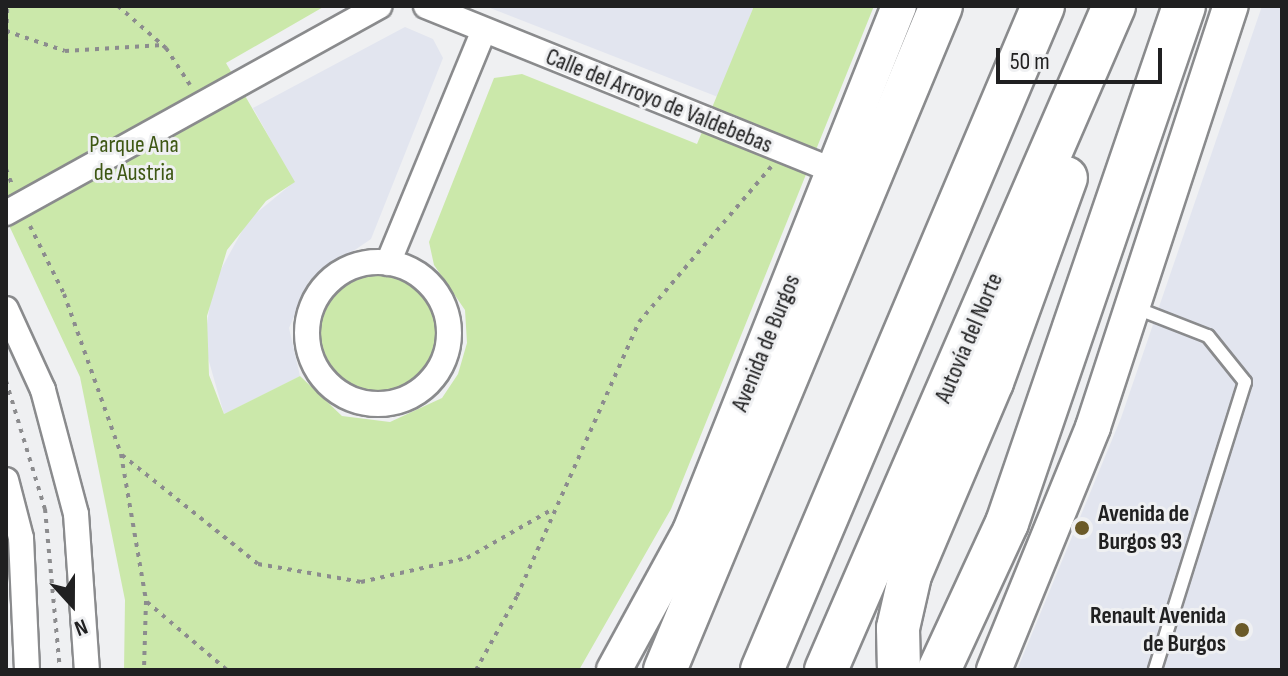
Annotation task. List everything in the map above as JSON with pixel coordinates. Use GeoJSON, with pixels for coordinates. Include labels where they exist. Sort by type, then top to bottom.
{"type":"FeatureCollection","features":[{"type":"Feature","properties":{"kind":"highway"},"geometry":{"type":"LineString","coordinates":[[665,670],[941,6]]}},
{"type":"Feature","properties":{"kind":"highway"},"geometry":{"type":"LineString","coordinates":[[762,670],[1023,57],[1041,6]]}},
{"type":"Feature","properties":{"kind":"highway"},"geometry":{"type":"LineString","coordinates":[[939,670],[1007,523],[1184,6]]}},
{"type":"Feature","properties":{"kind":"highway"},"geometry":{"type":"LineString","coordinates":[[899,670],[898,628],[910,575],[992,382],[1100,85],[1113,7]]}},
{"type":"Feature","properties":{"kind":"highway","name":"Autovía del Norte"},"geometry":{"type":"LineString","coordinates":[[826,670],[1113,7]]}},
{"type":"Feature","properties":{"kind":"street"},"geometry":{"type":"LineString","coordinates":[[13,209],[380,6]]}},
{"type":"Feature","properties":{"kind":"street","name":"Calle del Arroyo de Valdebebas"},"geometry":{"type":"LineString","coordinates":[[426,6],[483,32],[835,171]]}},
{"type":"Feature","properties":{"kind":"street","name":"Avenida de Burgos"},"geometry":{"type":"LineString","coordinates":[[614,670],[690,531],[899,6]]}},
{"type":"Feature","properties":{"kind":"street"},"geometry":{"type":"LineString","coordinates":[[994,670],[1093,427],[1231,6]]}},
{"type":"Feature","properties":{"kind":"street"},"geometry":{"type":"LineString","coordinates":[[388,263],[483,32]]}},
{"type":"Feature","properties":{"kind":"street"},"geometry":{"type":"LineString","coordinates":[[364,263],[388,263],[428,283],[445,312],[448,346],[427,385],[387,404],[364,404],[322,379],[306,334],[310,309],[332,280],[364,263]]}},
{"type":"Feature","properties":{"kind":"street"},"geometry":{"type":"LineString","coordinates":[[6,309],[43,390],[76,514],[87,670]]}},
{"type":"Feature","properties":{"kind":"street"},"geometry":{"type":"LineString","coordinates":[[6,480],[21,538],[27,670]]}},
{"type":"Feature","properties":{"kind":"lane"},"geometry":{"type":"LineString","coordinates":[[1133,306],[1208,336],[1245,382],[1155,670]]}},
{"type":"Feature","properties":{"kind":"path"},"geometry":{"type":"LineString","coordinates":[[6,43],[7,6]]}},
{"type":"Feature","properties":{"kind":"path"},"geometry":{"type":"LineString","coordinates":[[118,6],[163,45],[203,104]]}},
{"type":"Feature","properties":{"kind":"path"},"geometry":{"type":"LineString","coordinates":[[7,32],[65,51],[163,45]]}},
{"type":"Feature","properties":{"kind":"path"},"geometry":{"type":"LineString","coordinates":[[476,670],[555,508],[639,322],[783,150]]}},
{"type":"Feature","properties":{"kind":"path"},"geometry":{"type":"LineString","coordinates":[[13,209],[64,294],[121,454],[146,601],[144,670]]}},
{"type":"Feature","properties":{"kind":"path"},"geometry":{"type":"LineString","coordinates":[[121,454],[258,564],[361,582],[467,558],[555,508]]}},
{"type":"Feature","properties":{"kind":"path"},"geometry":{"type":"LineString","coordinates":[[146,601],[227,670]]}},
{"type":"Feature","properties":{"kind":"shaded area"},"geometry":{"type":"Polygon","coordinates":[[[485,6],[754,6],[718,97],[485,6]]]}},
{"type":"Feature","properties":{"kind":"shaded area"},"geometry":{"type":"Polygon","coordinates":[[[1262,6],[1282,6],[1282,670],[1017,670],[1121,418],[1262,6]]]}},
{"type":"Feature","properties":{"kind":"shaded area"},"geometry":{"type":"Polygon","coordinates":[[[405,27],[433,39],[443,58],[371,239],[309,281],[289,328],[300,376],[224,414],[204,344],[213,284],[248,220],[294,182],[253,108],[405,27]]]}},
{"type":"Feature","properties":{"kind":"green space","name":"Parque Ana de Austria"},"geometry":{"type":"Polygon","coordinates":[[[6,6],[325,6],[226,63],[295,182],[266,201],[227,250],[207,316],[209,375],[224,414],[300,376],[342,416],[390,422],[442,398],[458,374],[467,343],[465,310],[434,265],[429,242],[494,78],[522,74],[697,144],[754,6],[874,6],[671,509],[579,670],[124,670],[125,600],[80,377],[6,219],[6,6]]]}},
{"type":"Feature","properties":{"kind":"green space"},"geometry":{"type":"Polygon","coordinates":[[[378,276],[400,281],[420,293],[432,313],[437,335],[432,357],[420,377],[400,389],[378,394],[356,389],[336,377],[324,357],[319,335],[324,313],[336,293],[356,281],[378,276]]]}},
{"type":"Feature","properties":{"kind":"place","name":"Avenida de Burgos 93"},"geometry":{"type":"Point","coordinates":[1082,528]}},
{"type":"Feature","properties":{"kind":"place","name":"Renault Avenida de Burgos"},"geometry":{"type":"Point","coordinates":[1242,630]}}]}
